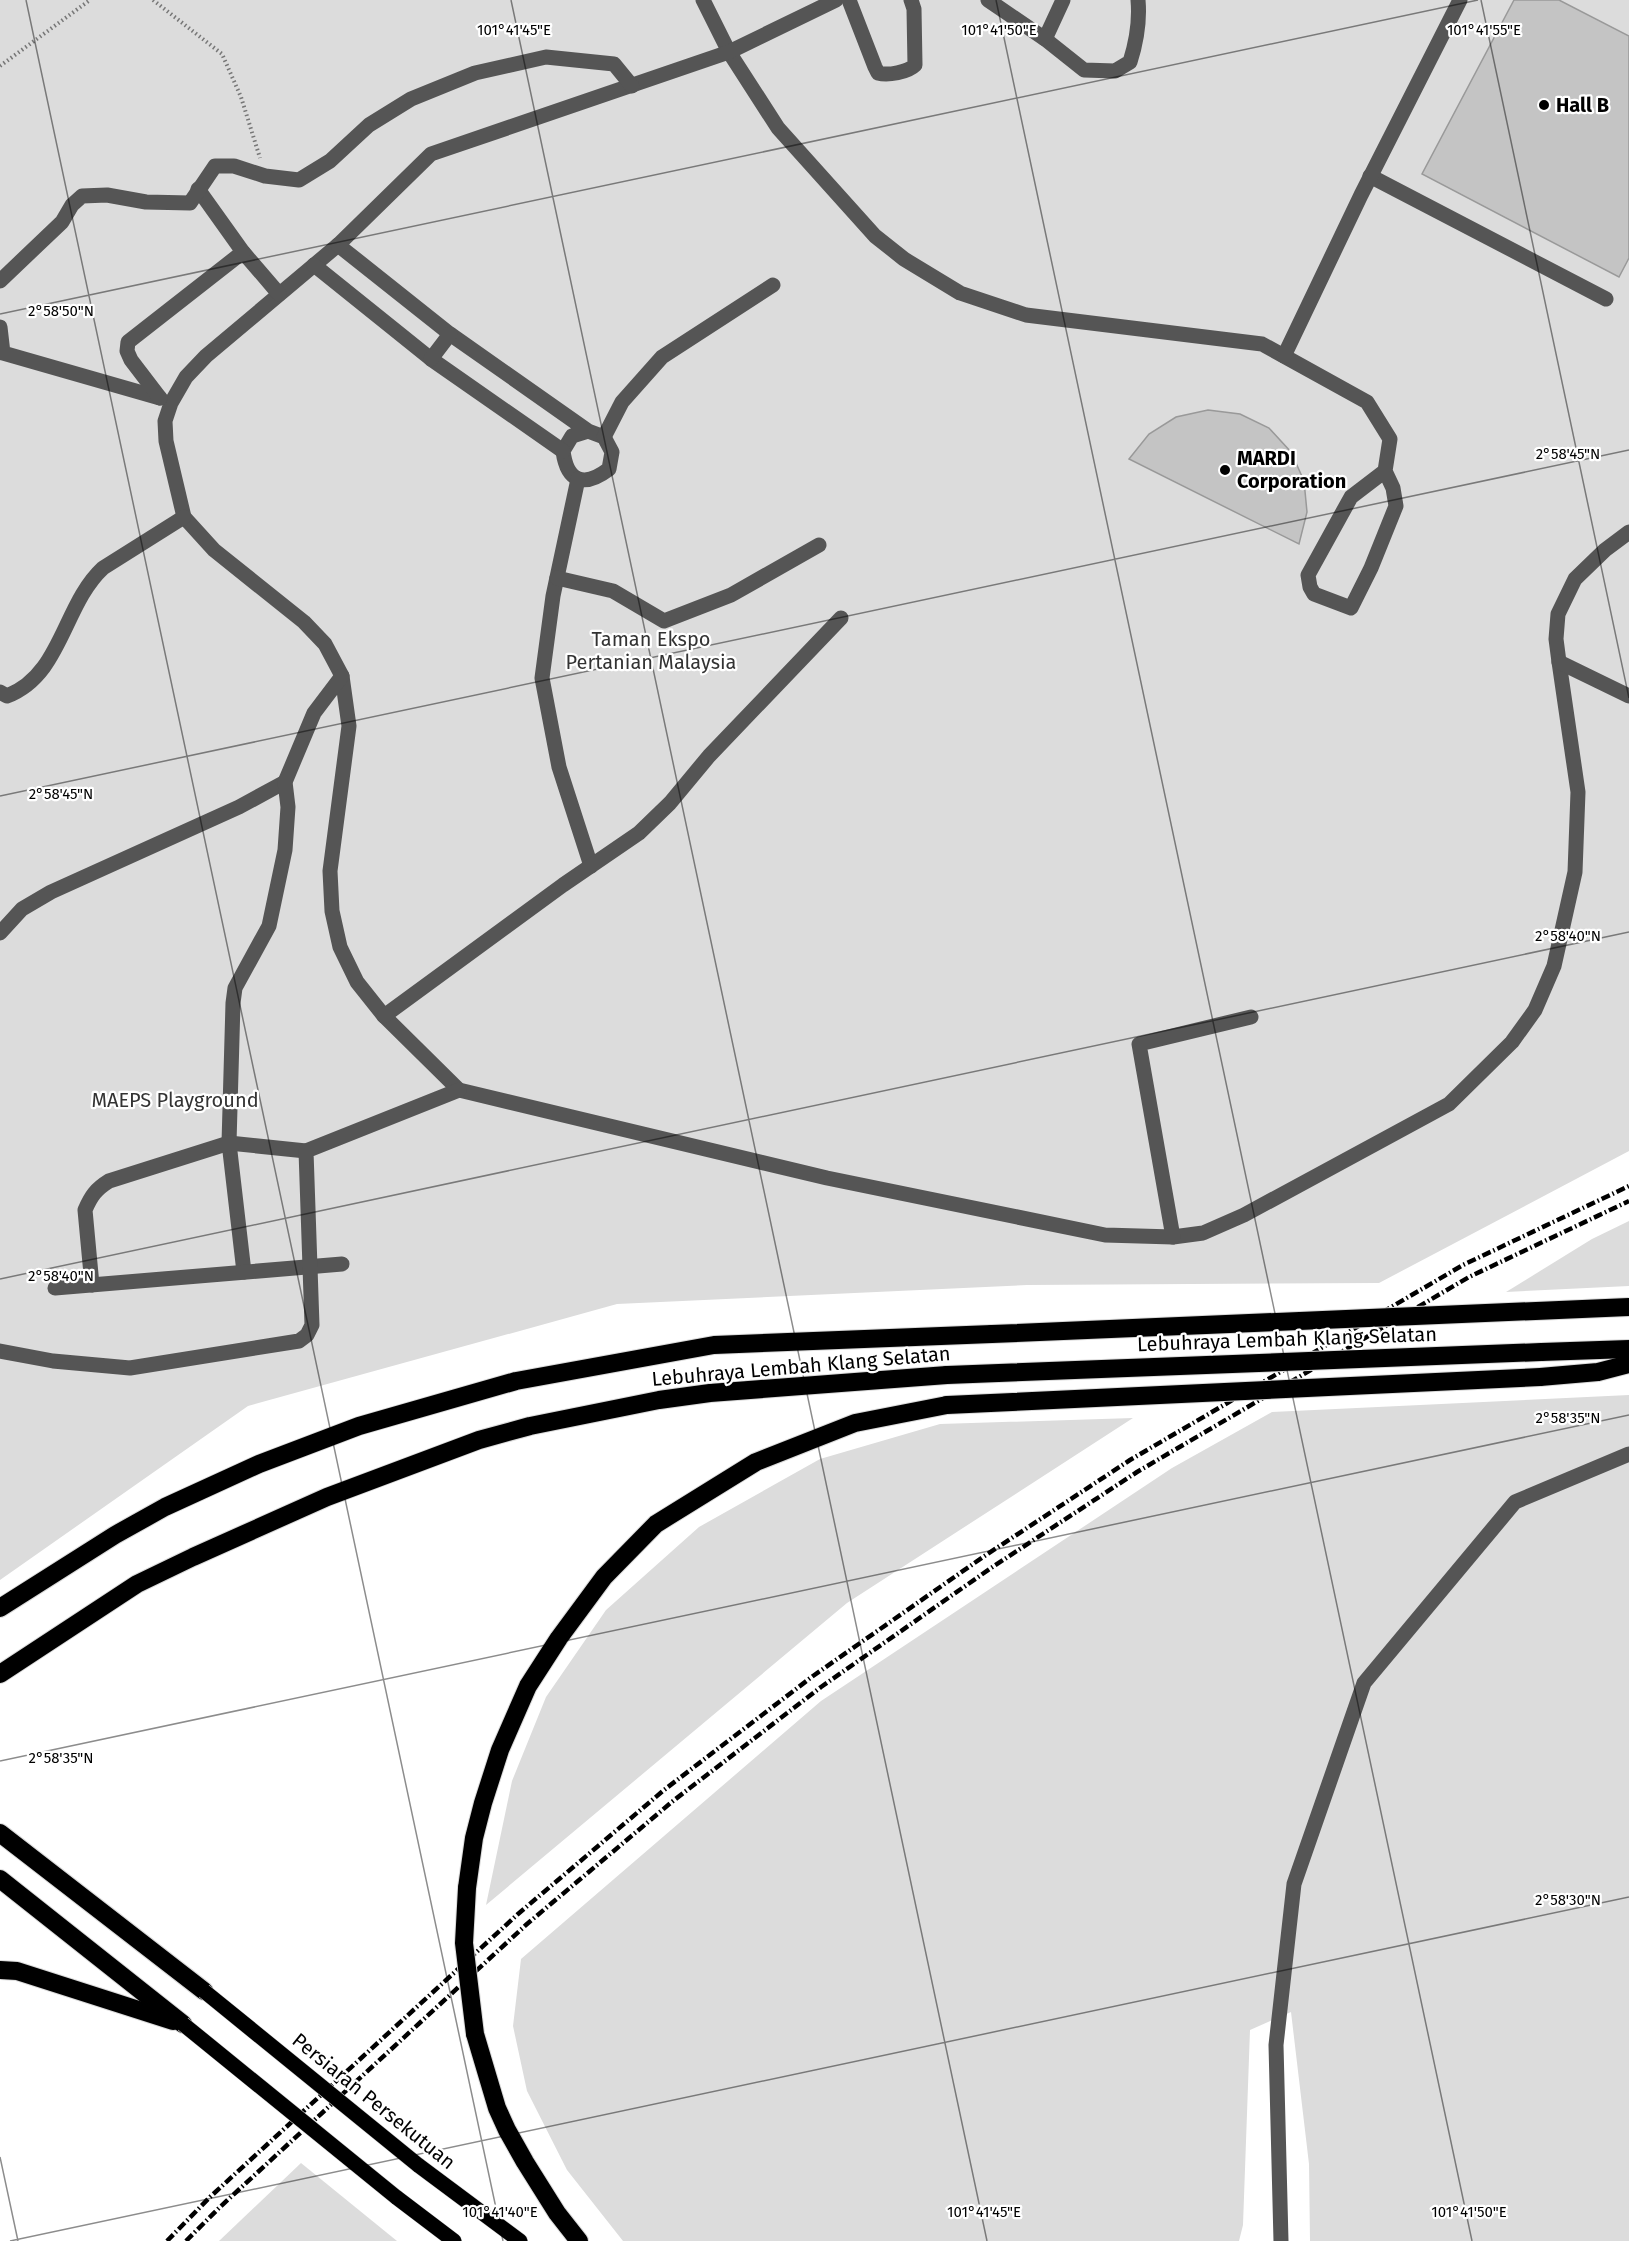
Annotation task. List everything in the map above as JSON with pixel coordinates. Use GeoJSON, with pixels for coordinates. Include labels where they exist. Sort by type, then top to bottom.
{"type":"FeatureCollection","features":[{"type":"Feature","properties":{"kind":"highway","name":"Lebuhraya Lembah Klang Selatan"},"geometry":{"type":"LineString","coordinates":[[0,1608],[105,1540],[155,1512],[259,1464],[359,1426],[516,1381],[714,1345],[1629,1307]]}},
{"type":"Feature","properties":{"kind":"highway","name":"Lebuhraya Lembah Klang Selatan"},"geometry":{"type":"LineString","coordinates":[[0,1674],[137,1584],[327,1497],[478,1440],[530,1426],[659,1400],[710,1393],[947,1375],[1629,1349]]}},
{"type":"Feature","properties":{"kind":"highway"},"geometry":{"type":"LineString","coordinates":[[579,2241],[552,2204],[507,2130],[497,2108],[475,2034],[464,1943],[467,1888],[474,1838],[483,1803],[500,1750],[528,1686],[564,1630],[604,1577],[656,1524],[756,1462],[855,1423],[947,1405],[1540,1377],[1598,1372],[1629,1364]]}},
{"type":"Feature","properties":{"kind":"highway"},"geometry":{"type":"LineString","coordinates":[[0,1833],[204,1992]]}},
{"type":"Feature","properties":{"kind":"highway"},"geometry":{"type":"LineString","coordinates":[[0,1879],[183,2024]]}},
{"type":"Feature","properties":{"kind":"highway"},"geometry":{"type":"LineString","coordinates":[[0,1970],[17,1971],[183,2024]]}},
{"type":"Feature","properties":{"kind":"main road","name":"Persiaran Persekutuan"},"geometry":{"type":"LineString","coordinates":[[204,1992],[418,2165],[520,2241]]}},
{"type":"Feature","properties":{"kind":"main road"},"geometry":{"type":"LineString","coordinates":[[183,2024],[396,2197],[454,2241]]}},
{"type":"Feature","properties":{"kind":"street"},"geometry":{"type":"LineString","coordinates":[[702,0],[729,52],[778,128],[875,237],[904,259],[960,293],[1026,315],[1262,344],[1366,402],[1390,439],[1385,471],[1393,489],[1396,506],[1371,568],[1351,608],[1314,594],[1308,575],[1351,497],[1385,471]]}},
{"type":"Feature","properties":{"kind":"street"},"geometry":{"type":"LineString","coordinates":[[165,401],[206,356],[338,245],[431,154],[729,52],[836,0]]}},
{"type":"Feature","properties":{"kind":"street"},"geometry":{"type":"LineString","coordinates":[[849,0],[875,67],[878,73],[883,74],[911,69],[915,65],[914,9],[911,0]]}},
{"type":"Feature","properties":{"kind":"street"},"geometry":{"type":"LineString","coordinates":[[988,0],[1045,39],[1084,70],[1114,71],[1130,62],[1137,42],[1140,20],[1138,0]]}},
{"type":"Feature","properties":{"kind":"street"},"geometry":{"type":"LineString","coordinates":[[1045,39],[1063,0]]}},
{"type":"Feature","properties":{"kind":"street"},"geometry":{"type":"LineString","coordinates":[[1284,356],[1370,176],[1460,0]]}},
{"type":"Feature","properties":{"kind":"street"},"geometry":{"type":"LineString","coordinates":[[0,281],[62,222],[72,205],[82,196],[107,195],[146,202],[190,203],[215,166],[234,166],[265,176],[299,180],[330,161],[369,125],[411,99],[475,73],[546,57],[614,64],[632,86]]}},
{"type":"Feature","properties":{"kind":"street"},"geometry":{"type":"LineString","coordinates":[[1370,176],[1606,300]]}},
{"type":"Feature","properties":{"kind":"street"},"geometry":{"type":"LineString","coordinates":[[198,189],[243,252],[279,294]]}},
{"type":"Feature","properties":{"kind":"street"},"geometry":{"type":"LineString","coordinates":[[338,245],[450,334],[588,431],[604,437],[612,452],[609,469],[595,480],[578,479],[565,468],[562,451],[572,436],[588,431]]}},
{"type":"Feature","properties":{"kind":"street"},"geometry":{"type":"LineString","coordinates":[[243,252],[129,342],[127,351],[131,360],[165,401],[166,441],[184,517],[213,550],[304,622],[325,644],[342,676],[350,726],[330,871],[332,911],[340,947],[357,982],[384,1016],[459,1090],[838,1181],[1105,1235],[1173,1237],[1203,1233],[1244,1215],[1449,1104],[1512,1042],[1535,1010],[1554,966],[1575,872],[1578,792],[1558,662],[1557,614],[1575,579],[1605,550],[1629,532]]}},
{"type":"Feature","properties":{"kind":"street"},"geometry":{"type":"LineString","coordinates":[[314,265],[431,358],[562,451]]}},
{"type":"Feature","properties":{"kind":"street"},"geometry":{"type":"LineString","coordinates":[[604,437],[622,402],[662,357],[773,285]]}},
{"type":"Feature","properties":{"kind":"street"},"geometry":{"type":"LineString","coordinates":[[0,327],[2,354],[165,401]]}},
{"type":"Feature","properties":{"kind":"street"},"geometry":{"type":"LineString","coordinates":[[431,358],[450,334]]}},
{"type":"Feature","properties":{"kind":"street"},"geometry":{"type":"LineString","coordinates":[[578,479],[557,578],[542,678],[559,767],[591,866]]}},
{"type":"Feature","properties":{"kind":"street"},"geometry":{"type":"LineString","coordinates":[[0,692],[7,696],[21,691],[43,671],[81,593],[91,578],[184,517]]}},
{"type":"Feature","properties":{"kind":"street"},"geometry":{"type":"LineString","coordinates":[[557,578],[613,591],[664,621],[731,595],[819,545]]}},
{"type":"Feature","properties":{"kind":"street"},"geometry":{"type":"LineString","coordinates":[[384,1016],[639,833],[670,803],[709,756],[841,618]]}},
{"type":"Feature","properties":{"kind":"street"},"geometry":{"type":"LineString","coordinates":[[1558,662],[1629,696]]}},
{"type":"Feature","properties":{"kind":"street"},"geometry":{"type":"LineString","coordinates":[[244,1272],[229,1143],[235,988],[269,926],[285,850],[288,807],[285,782],[314,713],[342,676]]}},
{"type":"Feature","properties":{"kind":"street"},"geometry":{"type":"LineString","coordinates":[[0,933],[22,909],[51,892],[239,807],[285,782]]}},
{"type":"Feature","properties":{"kind":"street"},"geometry":{"type":"LineString","coordinates":[[1173,1237],[1139,1044],[1251,1017]]}},
{"type":"Feature","properties":{"kind":"street"},"geometry":{"type":"LineString","coordinates":[[92,1285],[86,1210],[97,1189],[109,1181],[229,1143],[306,1151],[459,1090]]}},
{"type":"Feature","properties":{"kind":"street"},"geometry":{"type":"LineString","coordinates":[[0,1351],[53,1361],[130,1368],[299,1341],[307,1335],[312,1325],[306,1151]]}},
{"type":"Feature","properties":{"kind":"street"},"geometry":{"type":"LineString","coordinates":[[55,1288],[342,1264]]}},
{"type":"Feature","properties":{"kind":"street"},"geometry":{"type":"LineString","coordinates":[[1281,2241],[1276,2045],[1294,1884],[1364,1683],[1515,1502],[1629,1454]]}},
{"type":"Feature","properties":{"kind":"path"},"geometry":{"type":"LineString","coordinates":[[0,66],[90,0]]}},
{"type":"Feature","properties":{"kind":"path"},"geometry":{"type":"LineString","coordinates":[[153,0],[222,54],[241,97],[265,176]]}},
{"type":"Feature","properties":{"kind":"green space","name":"Taman Ekspo Pertanian Malaysia"},"geometry":{"type":"Polygon","coordinates":[[[0,0],[1629,0],[1629,1151],[1379,1283],[1027,1285],[617,1304],[248,1406],[0,1580],[0,0]]]}},
{"type":"Feature","properties":{"kind":"green space"},"geometry":{"type":"Polygon","coordinates":[[[1629,1221],[1629,1286],[1506,1292],[1592,1239],[1629,1221]]]}},
{"type":"Feature","properties":{"kind":"green space"},"geometry":{"type":"Polygon","coordinates":[[[1629,1395],[1629,2241],[1310,2241],[1309,2164],[1291,2012],[1250,2030],[1243,2225],[1239,2241],[623,2241],[567,2170],[527,2091],[513,2026],[521,1959],[821,1701],[1172,1468],[1272,1412],[1629,1395]]]}},
{"type":"Feature","properties":{"kind":"green space"},"geometry":{"type":"Polygon","coordinates":[[[1133,1418],[847,1603],[486,1905],[512,1781],[546,1697],[606,1610],[699,1527],[820,1459],[940,1424],[1133,1418]]]}},
{"type":"Feature","properties":{"kind":"green space"},"geometry":{"type":"Polygon","coordinates":[[[301,2163],[397,2241],[219,2241],[301,2163]]]}},
{"type":"Feature","properties":{"kind":"building","name":"Hall B"},"geometry":{"type":"Polygon","coordinates":[[[1514,0],[1559,0],[1629,36],[1629,258],[1619,277],[1422,174],[1514,0]]]}},
{"type":"Feature","properties":{"kind":"building","name":"MARDI Corporation"},"geometry":{"type":"Polygon","coordinates":[[[1208,410],[1240,414],[1269,428],[1291,452],[1304,481],[1307,512],[1299,544],[1129,459],[1149,434],[1176,417],[1208,410]]]}},
{"type":"Feature","properties":{"kind":"railway"},"geometry":{"type":"LineString","coordinates":[[167,2241],[210,2197],[518,1914],[664,1790],[813,1676],[983,1557],[1130,1460],[1463,1265],[1629,1186]]}},
{"type":"Feature","properties":{"kind":"railway"},"geometry":{"type":"LineString","coordinates":[[186,2241],[527,1924],[673,1801],[821,1687],[991,1568],[1137,1472],[1469,1277],[1629,1201]]}},
{"type":"Feature","properties":{"kind":"place","name":"Hall B"},"geometry":{"type":"Point","coordinates":[1544,105]}},
{"type":"Feature","properties":{"kind":"place","name":"MARDI Corporation"},"geometry":{"type":"Point","coordinates":[1225,470]}},
{"type":"Feature","properties":{"kind":"park label","name":"MAEPS Playground"},"geometry":{"type":"Point","coordinates":[175,1100]}}]}
